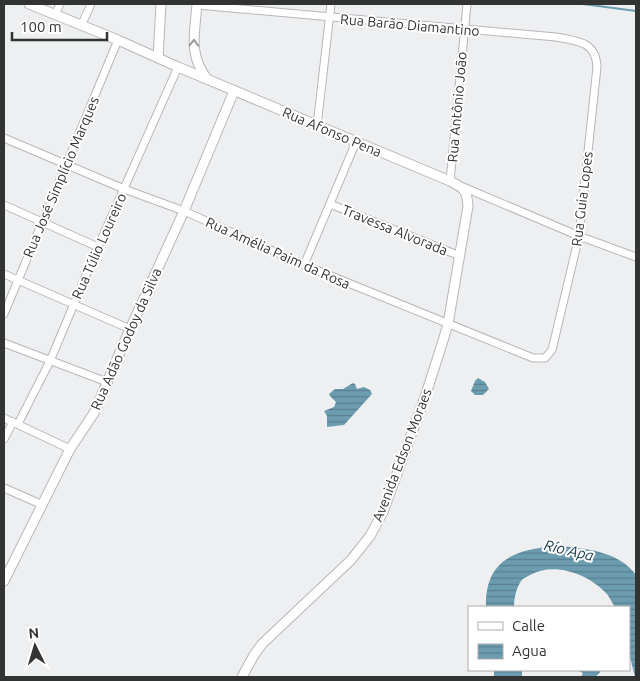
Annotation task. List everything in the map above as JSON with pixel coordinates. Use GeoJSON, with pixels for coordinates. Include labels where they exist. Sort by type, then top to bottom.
{"type":"FeatureCollection","features":[{"type":"Feature","properties":{"kind":"street","name":"Rua Afonso Pena"},"geometry":{"type":"LineString","coordinates":[[29,4],[579,236],[636,256]]}},
{"type":"Feature","properties":{"kind":"street"},"geometry":{"type":"LineString","coordinates":[[55,16],[60,4]]}},
{"type":"Feature","properties":{"kind":"street"},"geometry":{"type":"LineString","coordinates":[[81,26],[91,4]]}},
{"type":"Feature","properties":{"kind":"street"},"geometry":{"type":"LineString","coordinates":[[158,58],[161,4]]}},
{"type":"Feature","properties":{"kind":"street"},"geometry":{"type":"LineString","coordinates":[[197,4],[194,52],[196,64],[207,79]]}},
{"type":"Feature","properties":{"kind":"street","name":"Rua Barão Diamantino"},"geometry":{"type":"LineString","coordinates":[[197,4],[556,38],[585,44],[591,48]]}},
{"type":"Feature","properties":{"kind":"street"},"geometry":{"type":"LineString","coordinates":[[317,126],[331,4]]}},
{"type":"Feature","properties":{"kind":"street","name":"Rua Antônio João"},"geometry":{"type":"LineString","coordinates":[[450,181],[466,4]]}},
{"type":"Feature","properties":{"kind":"street","name":"Rua José Simplício Marques"},"geometry":{"type":"LineString","coordinates":[[4,314],[118,40]]}},
{"type":"Feature","properties":{"kind":"street","name":"Rua Guia Lopes"},"geometry":{"type":"LineString","coordinates":[[552,350],[579,236],[597,67],[596,57],[591,48]]}},
{"type":"Feature","properties":{"kind":"street","name":"Rua Túlio Loureiro"},"geometry":{"type":"LineString","coordinates":[[4,438],[16,423],[50,361],[72,304],[178,67]]}},
{"type":"Feature","properties":{"kind":"street","name":"Rua Adão Godoy da Silva"},"geometry":{"type":"LineString","coordinates":[[5,575],[43,505],[70,449],[94,413],[184,211],[234,91]]}},
{"type":"Feature","properties":{"kind":"street","name":"Rua Amélia Paim da Rosa"},"geometry":{"type":"LineString","coordinates":[[5,140],[124,189],[184,211],[304,265],[533,358],[545,358],[552,350]]}},
{"type":"Feature","properties":{"kind":"street"},"geometry":{"type":"LineString","coordinates":[[304,265],[356,142]]}},
{"type":"Feature","properties":{"kind":"street","name":"Avenida Edson Moraes"},"geometry":{"type":"LineString","coordinates":[[242,677],[262,644],[346,565],[370,536],[383,512],[425,398],[448,324],[468,206],[467,195],[463,187]]}},
{"type":"Feature","properties":{"kind":"street","name":"Travessa Alvorada"},"geometry":{"type":"LineString","coordinates":[[330,204],[460,256]]}},
{"type":"Feature","properties":{"kind":"street"},"geometry":{"type":"LineString","coordinates":[[4,205],[98,247]]}},
{"type":"Feature","properties":{"kind":"street"},"geometry":{"type":"LineString","coordinates":[[4,274],[130,329]]}},
{"type":"Feature","properties":{"kind":"street"},"geometry":{"type":"LineString","coordinates":[[4,343],[107,382]]}},
{"type":"Feature","properties":{"kind":"street"},"geometry":{"type":"LineString","coordinates":[[4,418],[70,449]]}},
{"type":"Feature","properties":{"kind":"street"},"geometry":{"type":"LineString","coordinates":[[4,488],[43,505]]}},
{"type":"Feature","properties":{"kind":"water"},"geometry":{"type":"Polygon","coordinates":[[[478,378],[485,382],[489,389],[483,395],[475,395],[471,391],[478,378]]]}},
{"type":"Feature","properties":{"kind":"water"},"geometry":{"type":"Polygon","coordinates":[[[353,383],[357,389],[364,387],[370,390],[372,394],[344,425],[327,427],[327,416],[324,411],[334,407],[336,402],[329,394],[335,389],[343,389],[353,383]]]}},
{"type":"Feature","properties":{"kind":"water","name":"Río Apa"},"geometry":{"type":"Polygon","coordinates":[[[557,546],[600,552],[620,561],[636,575],[636,677],[630,657],[630,606],[614,606],[600,587],[581,576],[560,570],[539,571],[521,581],[514,600],[514,606],[486,606],[487,591],[497,567],[516,554],[557,546]]]}},
{"type":"Feature","properties":{"kind":"water"},"geometry":{"type":"Polygon","coordinates":[[[494,671],[522,671],[522,677],[494,677],[494,671]]]}},
{"type":"Feature","properties":{"kind":"water"},"geometry":{"type":"Polygon","coordinates":[[[579,671],[601,671],[598,675],[593,677],[581,677],[583,673],[579,671]]]}},
{"type":"Feature","properties":{"kind":"waterway"},"geometry":{"type":"LineString","coordinates":[[583,4],[636,11]]}}]}
